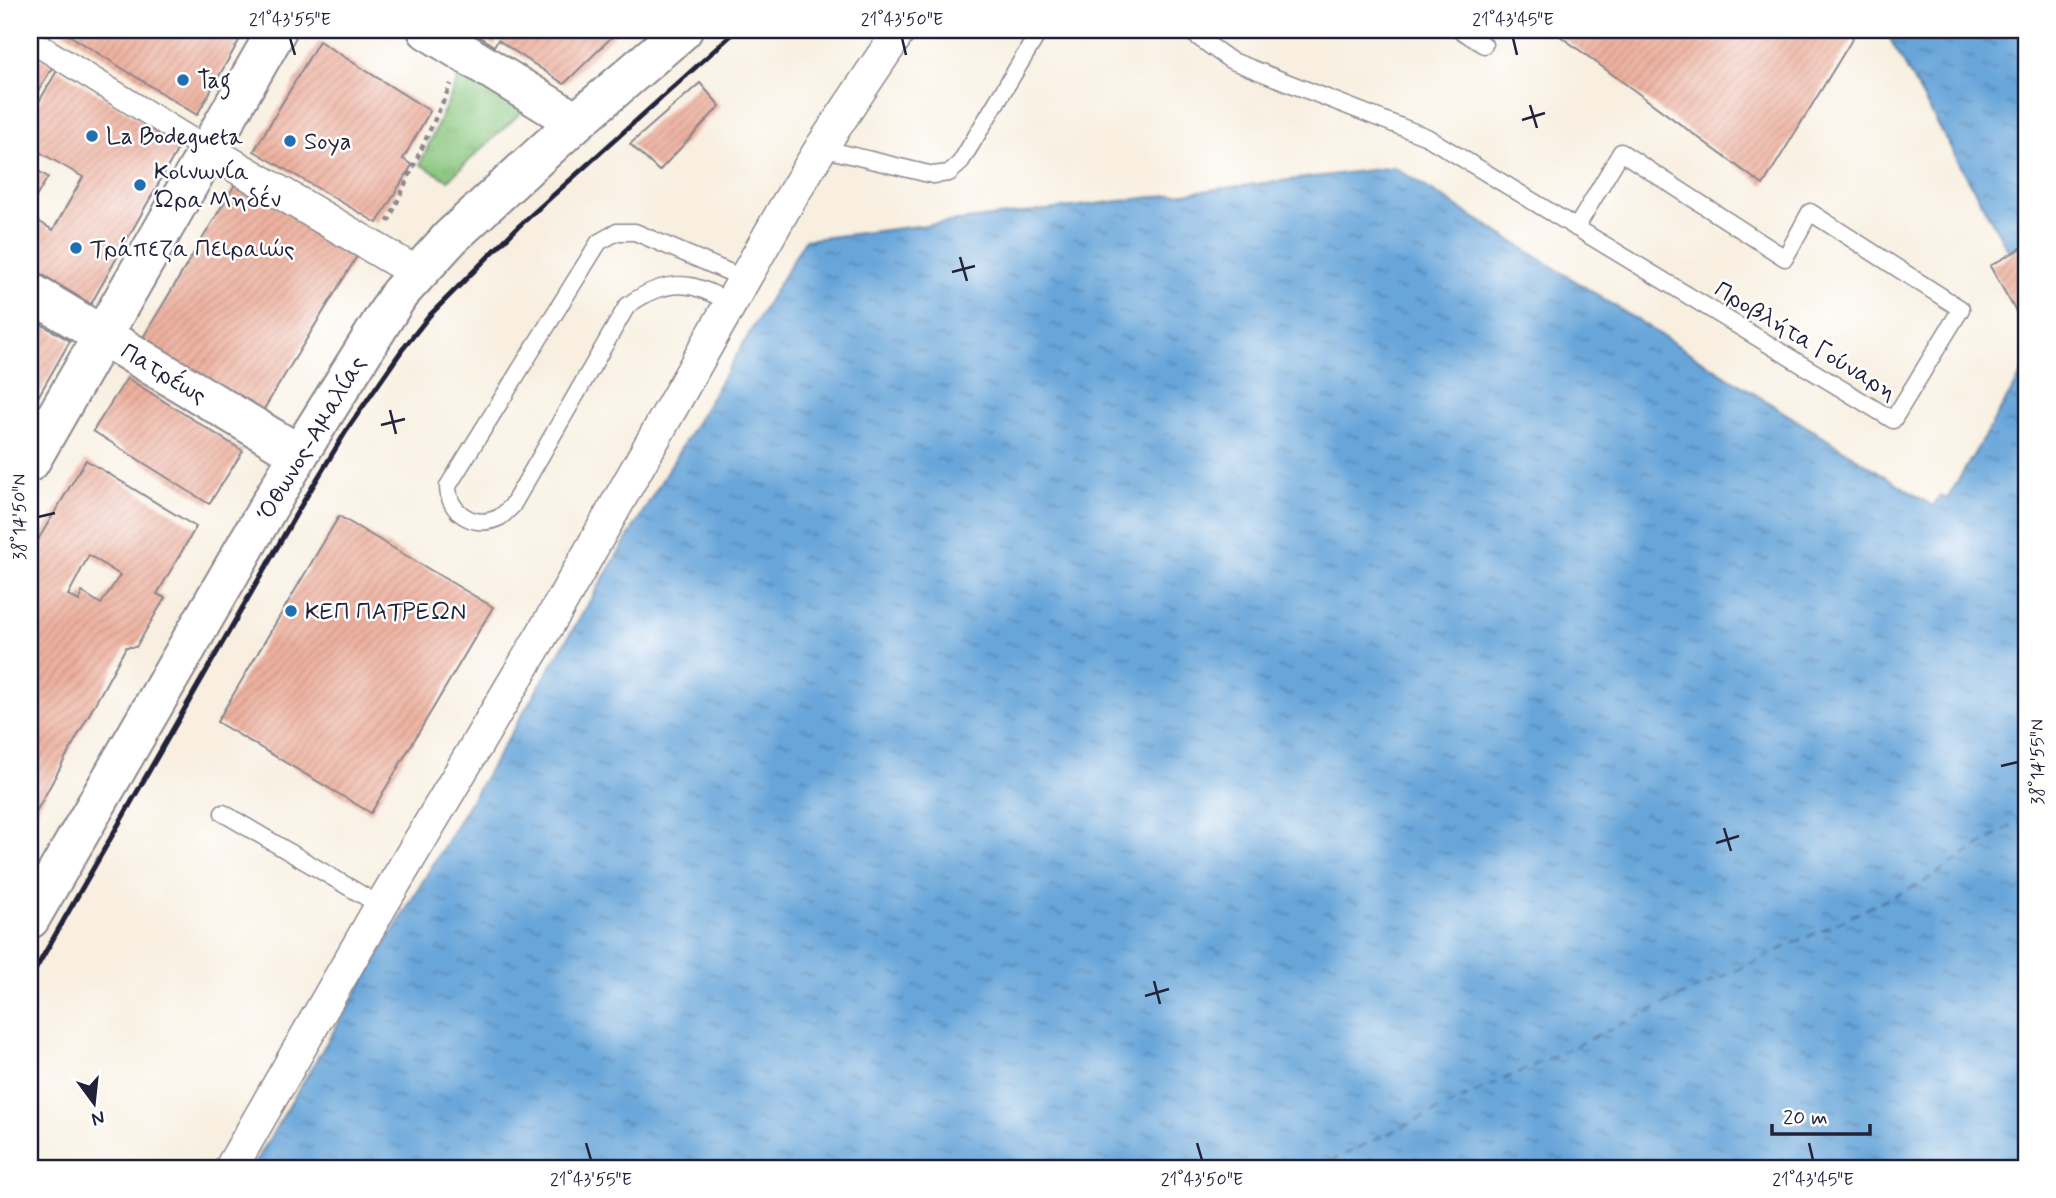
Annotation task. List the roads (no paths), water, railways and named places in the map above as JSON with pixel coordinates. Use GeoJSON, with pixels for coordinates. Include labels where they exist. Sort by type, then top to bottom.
{"type":"FeatureCollection","features":[{"type":"Feature","properties":{"kind":"main road"},"geometry":{"type":"LineString","coordinates":[[30,462],[277,30]]}},
{"type":"Feature","properties":{"kind":"main road"},"geometry":{"type":"LineString","coordinates":[[427,30],[576,122]]}},
{"type":"Feature","properties":{"kind":"main road","name":"Όθωνος-Αμαλίας"},"geometry":{"type":"LineString","coordinates":[[32,911],[299,454],[399,294],[451,237],[576,122],[682,30]]}},
{"type":"Feature","properties":{"kind":"main road","name":"Πατρέως"},"geometry":{"type":"LineString","coordinates":[[30,292],[299,454]]}},
{"type":"Feature","properties":{"kind":"street"},"geometry":{"type":"LineString","coordinates":[[231,1168],[381,906],[549,624],[821,148],[900,30]]}},
{"type":"Feature","properties":{"kind":"street"},"geometry":{"type":"LineString","coordinates":[[30,40],[208,150],[417,273]]}},
{"type":"Feature","properties":{"kind":"lane"},"geometry":{"type":"LineString","coordinates":[[821,148],[933,174],[949,173],[960,163],[1040,30]]}},
{"type":"Feature","properties":{"kind":"lane","name":"Προβλήτα Γούναρη"},"geometry":{"type":"LineString","coordinates":[[1188,30],[1230,60],[1427,137],[1893,420],[1961,309],[1810,212],[1785,258],[1621,152],[1577,228]]}},
{"type":"Feature","properties":{"kind":"lane"},"geometry":{"type":"LineString","coordinates":[[1460,30],[1484,45]]}},
{"type":"Feature","properties":{"kind":"lane"},"geometry":{"type":"LineString","coordinates":[[617,232],[635,232],[738,290],[663,287],[641,295],[627,306],[512,506],[500,517],[483,522],[468,519],[456,511],[448,497],[448,486],[599,242],[617,232]]}},
{"type":"Feature","properties":{"kind":"lane"},"geometry":{"type":"LineString","coordinates":[[223,813],[381,906]]}},
{"type":"Feature","properties":{"kind":"water"},"geometry":{"type":"Polygon","coordinates":[[[1885,30],[2026,30],[2026,243],[2009,252],[1885,30]]]}},
{"type":"Feature","properties":{"kind":"water"},"geometry":{"type":"Polygon","coordinates":[[[1394,167],[1933,506],[1940,495],[1947,499],[2026,367],[2026,1168],[252,1168],[805,240],[1394,167]]]}},
{"type":"Feature","properties":{"kind":"railway"},"geometry":{"type":"LineString","coordinates":[[30,979],[299,509],[348,428],[402,350],[430,315],[519,226],[737,30]]}},
{"type":"Feature","properties":{"kind":"place","name":"Tag"},"geometry":{"type":"Point","coordinates":[183,80]}},
{"type":"Feature","properties":{"kind":"place","name":"La Bodegueta"},"geometry":{"type":"Point","coordinates":[92,136]}},
{"type":"Feature","properties":{"kind":"place","name":"Soya"},"geometry":{"type":"Point","coordinates":[290,141]}},
{"type":"Feature","properties":{"kind":"place","name":"Κοινωνία Ώρα Μηδέν"},"geometry":{"type":"Point","coordinates":[140,185]}},
{"type":"Feature","properties":{"kind":"place","name":"Τράπεζα Πειραιώς"},"geometry":{"type":"Point","coordinates":[76,248]}},
{"type":"Feature","properties":{"kind":"place","name":"ΚΕΠ ΠΑΤΡΕΩΝ"},"geometry":{"type":"Point","coordinates":[291,611]}}]}
